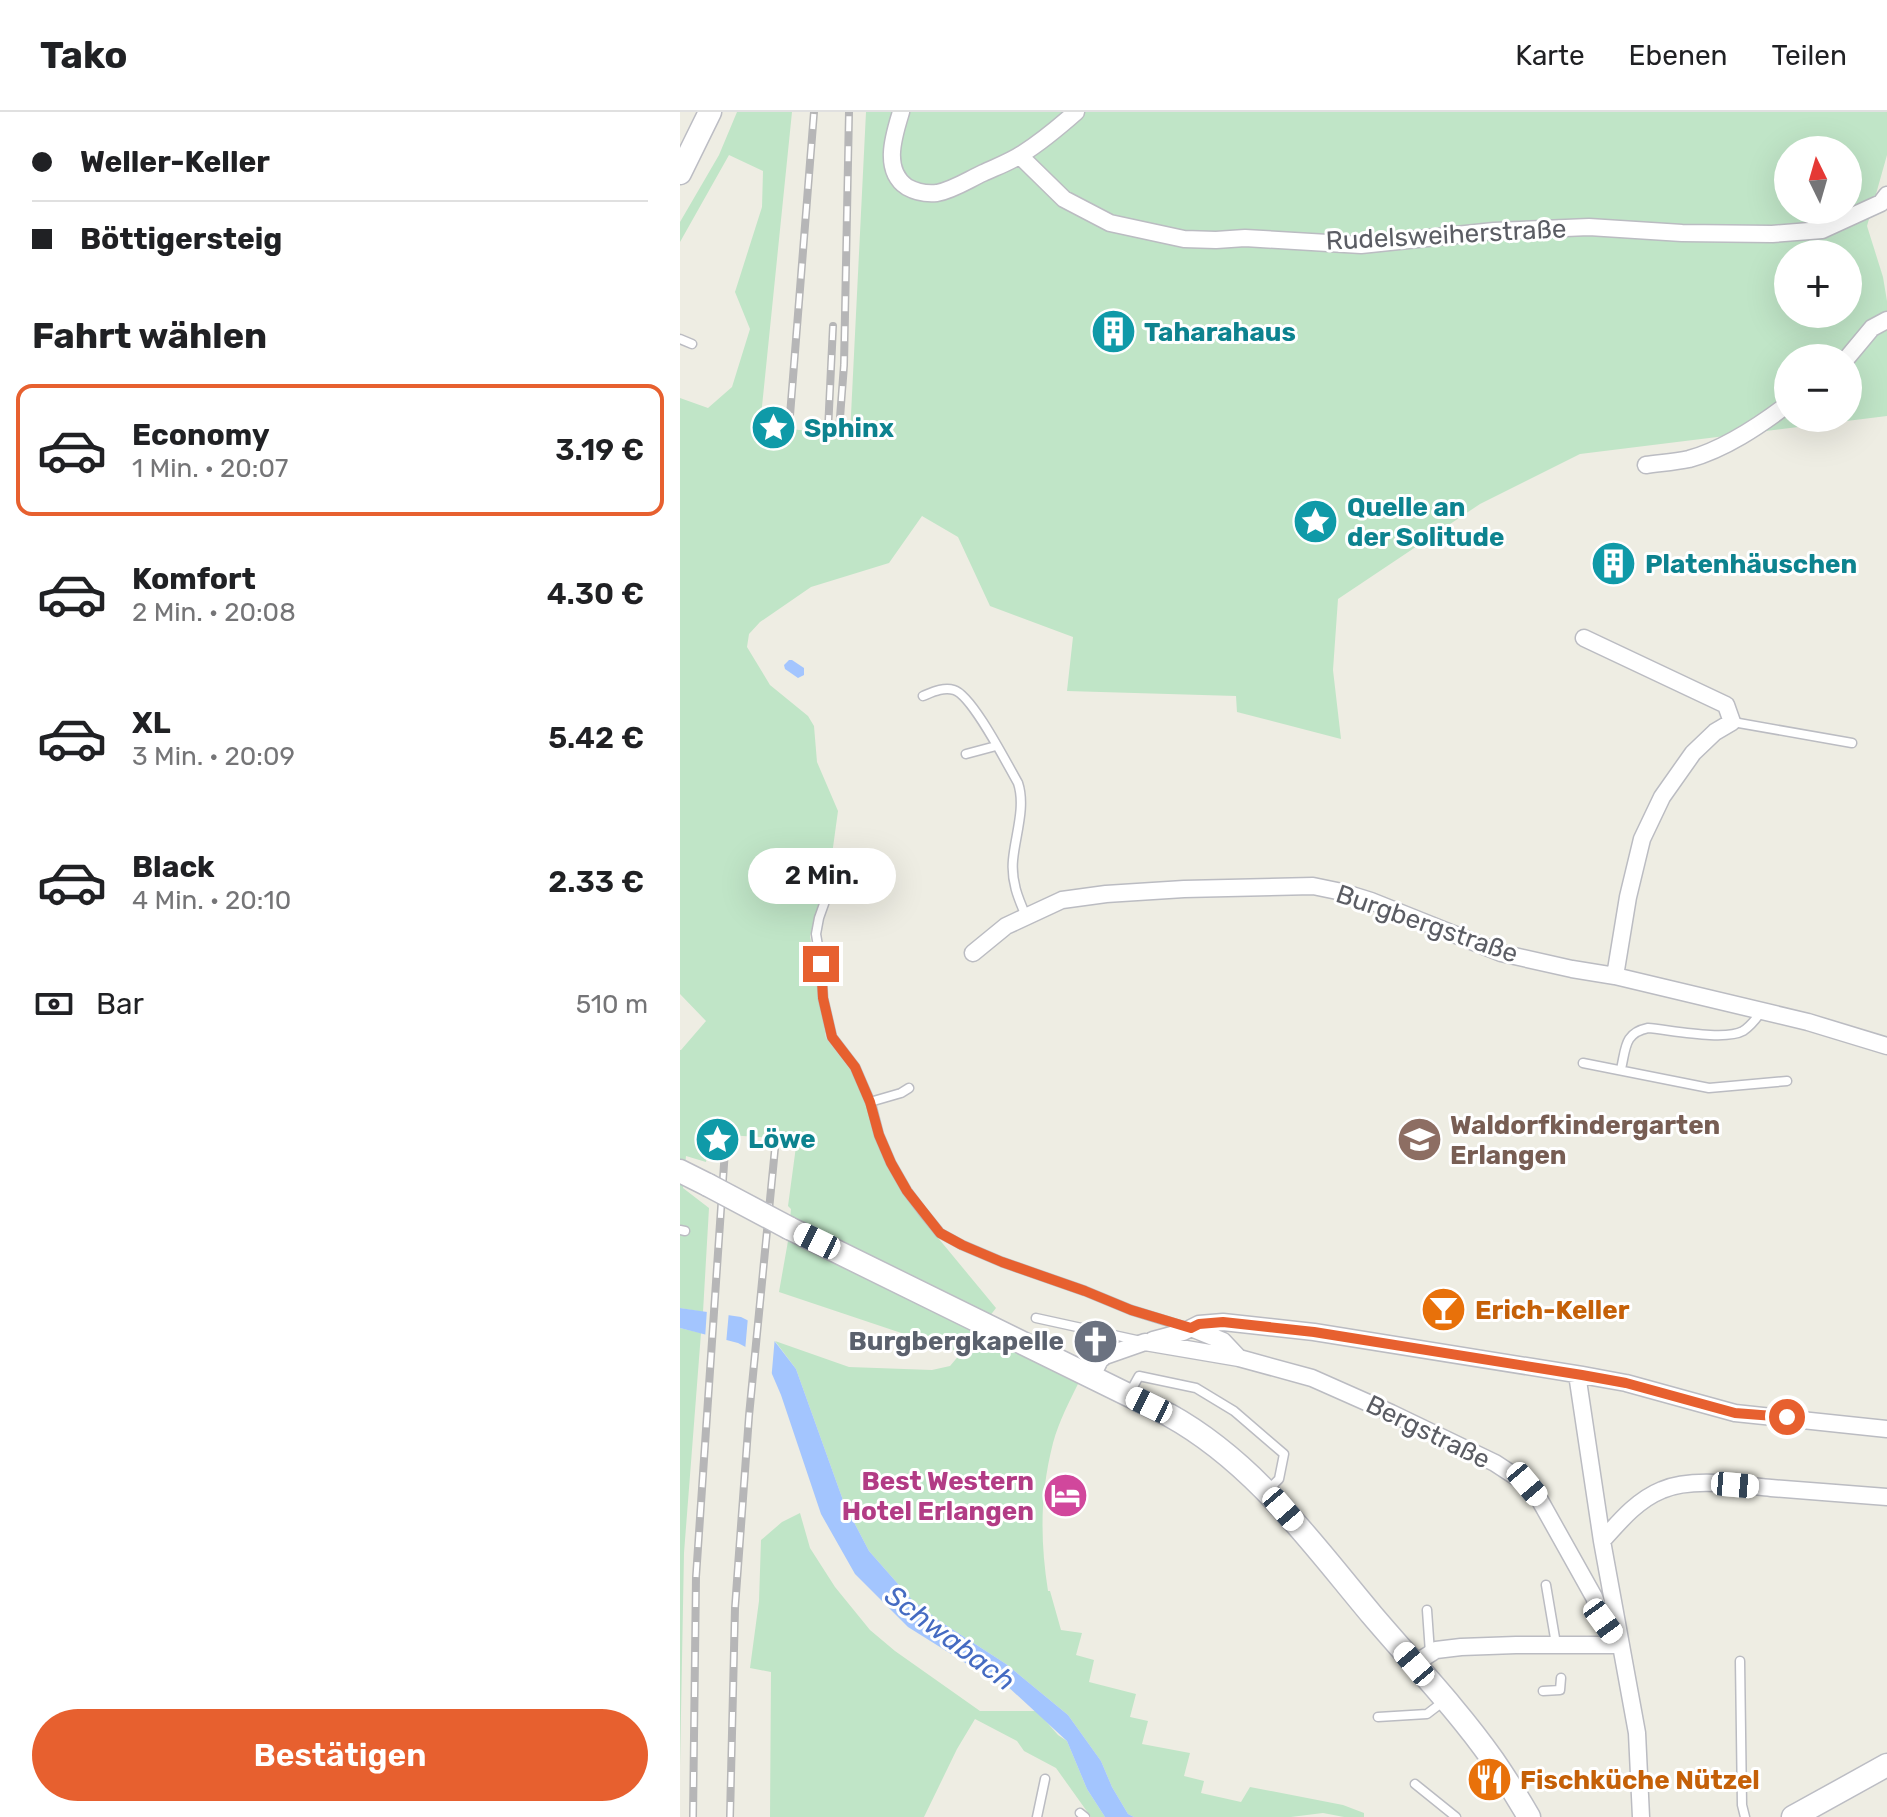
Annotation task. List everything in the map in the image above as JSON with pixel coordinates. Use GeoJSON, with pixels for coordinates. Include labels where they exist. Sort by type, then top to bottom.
{"type":"FeatureCollection","features":[{"type":"Feature","properties":{"kind":"street"},"geometry":{"type":"LineString","coordinates":[[680,173],[710,112]]}},
{"type":"Feature","properties":{"kind":"street"},"geometry":{"type":"LineString","coordinates":[[901,112],[894,135],[893,163],[898,177],[917,191],[936,193],[1020,156],[1076,112]]}},
{"type":"Feature","properties":{"kind":"street","name":"Rudelsweiherstraße"},"geometry":{"type":"LineString","coordinates":[[1020,156],[1064,199],[1110,223],[1184,239],[1245,238],[1361,245],[1494,231],[1589,227],[1682,233],[1772,234],[1822,230],[1885,204]]}},
{"type":"Feature","properties":{"kind":"street"},"geometry":{"type":"LineString","coordinates":[[1859,344],[1872,328],[1887,320]]}},
{"type":"Feature","properties":{"kind":"street"},"geometry":{"type":"LineString","coordinates":[[1646,465],[1688,459],[1713,451],[1774,415]]}},
{"type":"Feature","properties":{"kind":"street"},"geometry":{"type":"LineString","coordinates":[[1584,638],[1726,705],[1732,722],[1715,732],[1693,753],[1662,797],[1642,839],[1628,897],[1615,976]]}},
{"type":"Feature","properties":{"kind":"street","name":"Burgbergstraße"},"geometry":{"type":"LineString","coordinates":[[973,953],[1006,926],[1062,900],[1184,889],[1313,886],[1371,901],[1501,953],[1615,976],[1808,1022],[1887,1046]]}},
{"type":"Feature","properties":{"kind":"street"},"geometry":{"type":"LineString","coordinates":[[682,1172],[1183,1423],[1267,1491],[1422,1659],[1444,1700],[1492,1758],[1522,1815]]}},
{"type":"Feature","properties":{"kind":"street"},"geometry":{"type":"LineString","coordinates":[[1092,1376],[1105,1356],[1183,1332],[1199,1324],[1223,1322],[1314,1332],[1577,1374],[1626,1383],[1735,1413],[1887,1429]]}},
{"type":"Feature","properties":{"kind":"street"},"geometry":{"type":"LineString","coordinates":[[1191,1328],[1223,1341],[1239,1358]]}},
{"type":"Feature","properties":{"kind":"street","name":"Bergstraße"},"geometry":{"type":"LineString","coordinates":[[1145,1342],[1239,1358],[1312,1378],[1495,1463],[1527,1484],[1538,1497],[1594,1597],[1603,1621],[1620,1645]]}},
{"type":"Feature","properties":{"kind":"street","name":"Bergstraße"},"geometry":{"type":"LineString","coordinates":[[1577,1374],[1602,1541],[1637,1733],[1641,1817]]}},
{"type":"Feature","properties":{"kind":"street"},"geometry":{"type":"LineString","coordinates":[[1602,1541],[1627,1513],[1646,1499],[1683,1484],[1887,1497]]}},
{"type":"Feature","properties":{"kind":"street"},"geometry":{"type":"LineString","coordinates":[[1422,1659],[1436,1650],[1461,1647],[1620,1645]]}},
{"type":"Feature","properties":{"kind":"street"},"geometry":{"type":"LineString","coordinates":[[1793,1817],[1887,1765]]}},
{"type":"Feature","properties":{"kind":"lane"},"geometry":{"type":"LineString","coordinates":[[680,339],[692,344]]}},
{"type":"Feature","properties":{"kind":"lane"},"geometry":{"type":"LineString","coordinates":[[923,696],[938,690],[959,692],[973,705],[1018,783],[1021,791],[1013,864],[1014,890],[1026,916]]}},
{"type":"Feature","properties":{"kind":"lane"},"geometry":{"type":"LineString","coordinates":[[1732,722],[1852,743]]}},
{"type":"Feature","properties":{"kind":"lane"},"geometry":{"type":"LineString","coordinates":[[966,754],[996,746]]}},
{"type":"Feature","properties":{"kind":"lane"},"geometry":{"type":"LineString","coordinates":[[830,887],[816,934],[823,998],[832,1037],[855,1067],[891,1163],[907,1191],[940,1233],[1002,1262],[1131,1310],[1191,1328]]}},
{"type":"Feature","properties":{"kind":"lane"},"geometry":{"type":"LineString","coordinates":[[1621,1069],[1628,1038],[1637,1030],[1648,1028],[1726,1036],[1742,1031],[1761,1012]]}},
{"type":"Feature","properties":{"kind":"lane"},"geometry":{"type":"LineString","coordinates":[[1583,1063],[1709,1088],[1787,1081]]}},
{"type":"Feature","properties":{"kind":"lane"},"geometry":{"type":"LineString","coordinates":[[870,1102],[909,1088]]}},
{"type":"Feature","properties":{"kind":"lane"},"geometry":{"type":"LineString","coordinates":[[1036,1318],[1145,1342]]}},
{"type":"Feature","properties":{"kind":"lane"},"geometry":{"type":"LineString","coordinates":[[1129,1395],[1139,1376],[1196,1388],[1234,1411],[1284,1454],[1279,1479],[1267,1491]]}},
{"type":"Feature","properties":{"kind":"lane"},"geometry":{"type":"LineString","coordinates":[[1546,1585],[1556,1645]]}},
{"type":"Feature","properties":{"kind":"lane"},"geometry":{"type":"LineString","coordinates":[[1422,1659],[1427,1610]]}},
{"type":"Feature","properties":{"kind":"lane"},"geometry":{"type":"LineString","coordinates":[[1740,1661],[1742,1805],[1745,1817]]}},
{"type":"Feature","properties":{"kind":"lane"},"geometry":{"type":"LineString","coordinates":[[1543,1691],[1560,1690],[1561,1678]]}},
{"type":"Feature","properties":{"kind":"lane"},"geometry":{"type":"LineString","coordinates":[[1378,1717],[1427,1714],[1444,1700]]}},
{"type":"Feature","properties":{"kind":"lane"},"geometry":{"type":"LineString","coordinates":[[1037,1817],[1045,1779]]}},
{"type":"Feature","properties":{"kind":"lane"},"geometry":{"type":"LineString","coordinates":[[1415,1784],[1456,1817]]}},
{"type":"Feature","properties":{"kind":"green space"},"geometry":{"type":"Polygon","coordinates":[[[737,112],[792,112],[760,426],[850,435],[866,112],[1887,112],[1887,155],[1867,226],[1887,301],[1887,416],[1862,419],[1862,344],[1774,344],[1774,430],[1580,454],[1480,504],[1338,599],[1333,670],[1341,739],[1237,712],[1236,696],[1067,691],[1073,637],[990,606],[958,537],[922,516],[889,563],[811,587],[760,622],[749,634],[747,647],[770,685],[808,716],[814,726],[817,762],[838,811],[827,891],[818,906],[810,936],[826,1038],[855,1076],[893,1173],[934,1233],[996,1308],[980,1329],[1080,1380],[1055,1435],[1044,1499],[1045,1572],[1061,1630],[1082,1633],[1076,1655],[1094,1660],[1089,1682],[1136,1694],[1130,1717],[1148,1721],[1142,1744],[1190,1753],[1184,1776],[1204,1781],[1201,1793],[1241,1802],[1250,1787],[1343,1805],[1364,1813],[1364,1817],[1323,1813],[1291,1817],[1134,1817],[1128,1814],[1101,1761],[1068,1715],[1006,1664],[913,1601],[869,1551],[844,1503],[796,1369],[775,1341],[849,1367],[932,1370],[950,1366],[961,1353],[779,1292],[788,1241],[791,1209],[788,1206],[797,1139],[709,1134],[706,1162],[686,1156],[683,1188],[709,1208],[703,1312],[680,1308],[680,1050],[706,1021],[680,994],[680,398],[708,408],[732,387],[750,329],[735,292],[762,207],[763,171],[729,155],[680,242],[680,222],[719,155],[737,112]]]}},
{"type":"Feature","properties":{"kind":"green space"},"geometry":{"type":"Polygon","coordinates":[[[680,1328],[701,1333],[684,1553],[680,1766],[680,1328]]]}},
{"type":"Feature","properties":{"kind":"green space"},"geometry":{"type":"Polygon","coordinates":[[[800,1513],[810,1548],[835,1587],[870,1630],[980,1711],[1037,1711],[1067,1741],[1087,1789],[1105,1817],[1091,1817],[1056,1768],[1024,1751],[1017,1741],[975,1719],[924,1817],[770,1817],[771,1672],[750,1668],[759,1601],[761,1540],[782,1522],[800,1513]]]}},
{"type":"Feature","properties":{"kind":"water"},"geometry":{"type":"Polygon","coordinates":[[[789,660],[804,668],[804,675],[798,678],[785,669],[784,665],[789,660]]]}},
{"type":"Feature","properties":{"kind":"water","name":"Schwabach"},"geometry":{"type":"Polygon","coordinates":[[[680,1308],[741,1317],[761,1327],[776,1343],[796,1369],[844,1503],[869,1551],[913,1601],[1006,1664],[1068,1715],[1101,1761],[1128,1814],[1134,1817],[1105,1817],[1087,1789],[1067,1741],[1005,1684],[991,1679],[908,1627],[855,1574],[821,1514],[772,1374],[755,1352],[738,1343],[680,1328],[680,1308]]]}},
{"type":"Feature","properties":{"kind":"pier"},"geometry":{"type":"Polygon","coordinates":[[[707,1309],[729,1311],[726,1344],[705,1339],[707,1309]]]}},
{"type":"Feature","properties":{"kind":"pier"},"geometry":{"type":"Polygon","coordinates":[[[748,1317],[763,1324],[775,1336],[771,1382],[753,1355],[745,1351],[748,1317]]]}},
{"type":"Feature","properties":{"kind":"railway"},"geometry":{"type":"LineString","coordinates":[[789,428],[814,112]]}},
{"type":"Feature","properties":{"kind":"railway"},"geometry":{"type":"LineString","coordinates":[[839,431],[844,365],[849,112]]}},
{"type":"Feature","properties":{"kind":"railway"},"geometry":{"type":"LineString","coordinates":[[828,430],[833,326]]}},
{"type":"Feature","properties":{"kind":"railway"},"geometry":{"type":"LineString","coordinates":[[693,1817],[696,1577],[726,1135]]}},
{"type":"Feature","properties":{"kind":"railway"},"geometry":{"type":"LineString","coordinates":[[730,1817],[735,1608],[749,1416],[776,1138]]}},
{"type":"Feature","properties":{"kind":"place","name":"Taharahaus"},"geometry":{"type":"Point","coordinates":[1113,332]}},
{"type":"Feature","properties":{"kind":"place","name":"Sphinx"},"geometry":{"type":"Point","coordinates":[773,428]}},
{"type":"Feature","properties":{"kind":"place","name":"Quelle an der Solitude"},"geometry":{"type":"Point","coordinates":[1316,522]}},
{"type":"Feature","properties":{"kind":"place","name":"Platenhäuschen"},"geometry":{"type":"Point","coordinates":[1614,564]}},
{"type":"Feature","properties":{"kind":"place","name":"Löwe"},"geometry":{"type":"Point","coordinates":[717,1139]}},
{"type":"Feature","properties":{"kind":"place","name":"Waldorfkindergarten Erlangen"},"geometry":{"type":"Point","coordinates":[1419,1140]}},
{"type":"Feature","properties":{"kind":"place","name":"Erich-Keller"},"geometry":{"type":"Point","coordinates":[1444,1310]}},
{"type":"Feature","properties":{"kind":"place","name":"Burgbergkapelle"},"geometry":{"type":"Point","coordinates":[1095,1341]}},
{"type":"Feature","properties":{"kind":"place","name":"Best Western Hotel Erlangen"},"geometry":{"type":"Point","coordinates":[1065,1496]}},
{"type":"Feature","properties":{"kind":"place","name":"Fischküche Nützel"},"geometry":{"type":"Point","coordinates":[1489,1780]}},
{"type":"Feature","properties":{"kind":"route"},"geometry":{"type":"LineString","coordinates":[[821,964],[823,998],[832,1037],[855,1067],[891,1163],[907,1191],[940,1233],[962,1245],[1131,1310],[1191,1328],[1199,1324],[1223,1322],[1314,1332],[1626,1383],[1735,1413],[1787,1417]]}}]}
